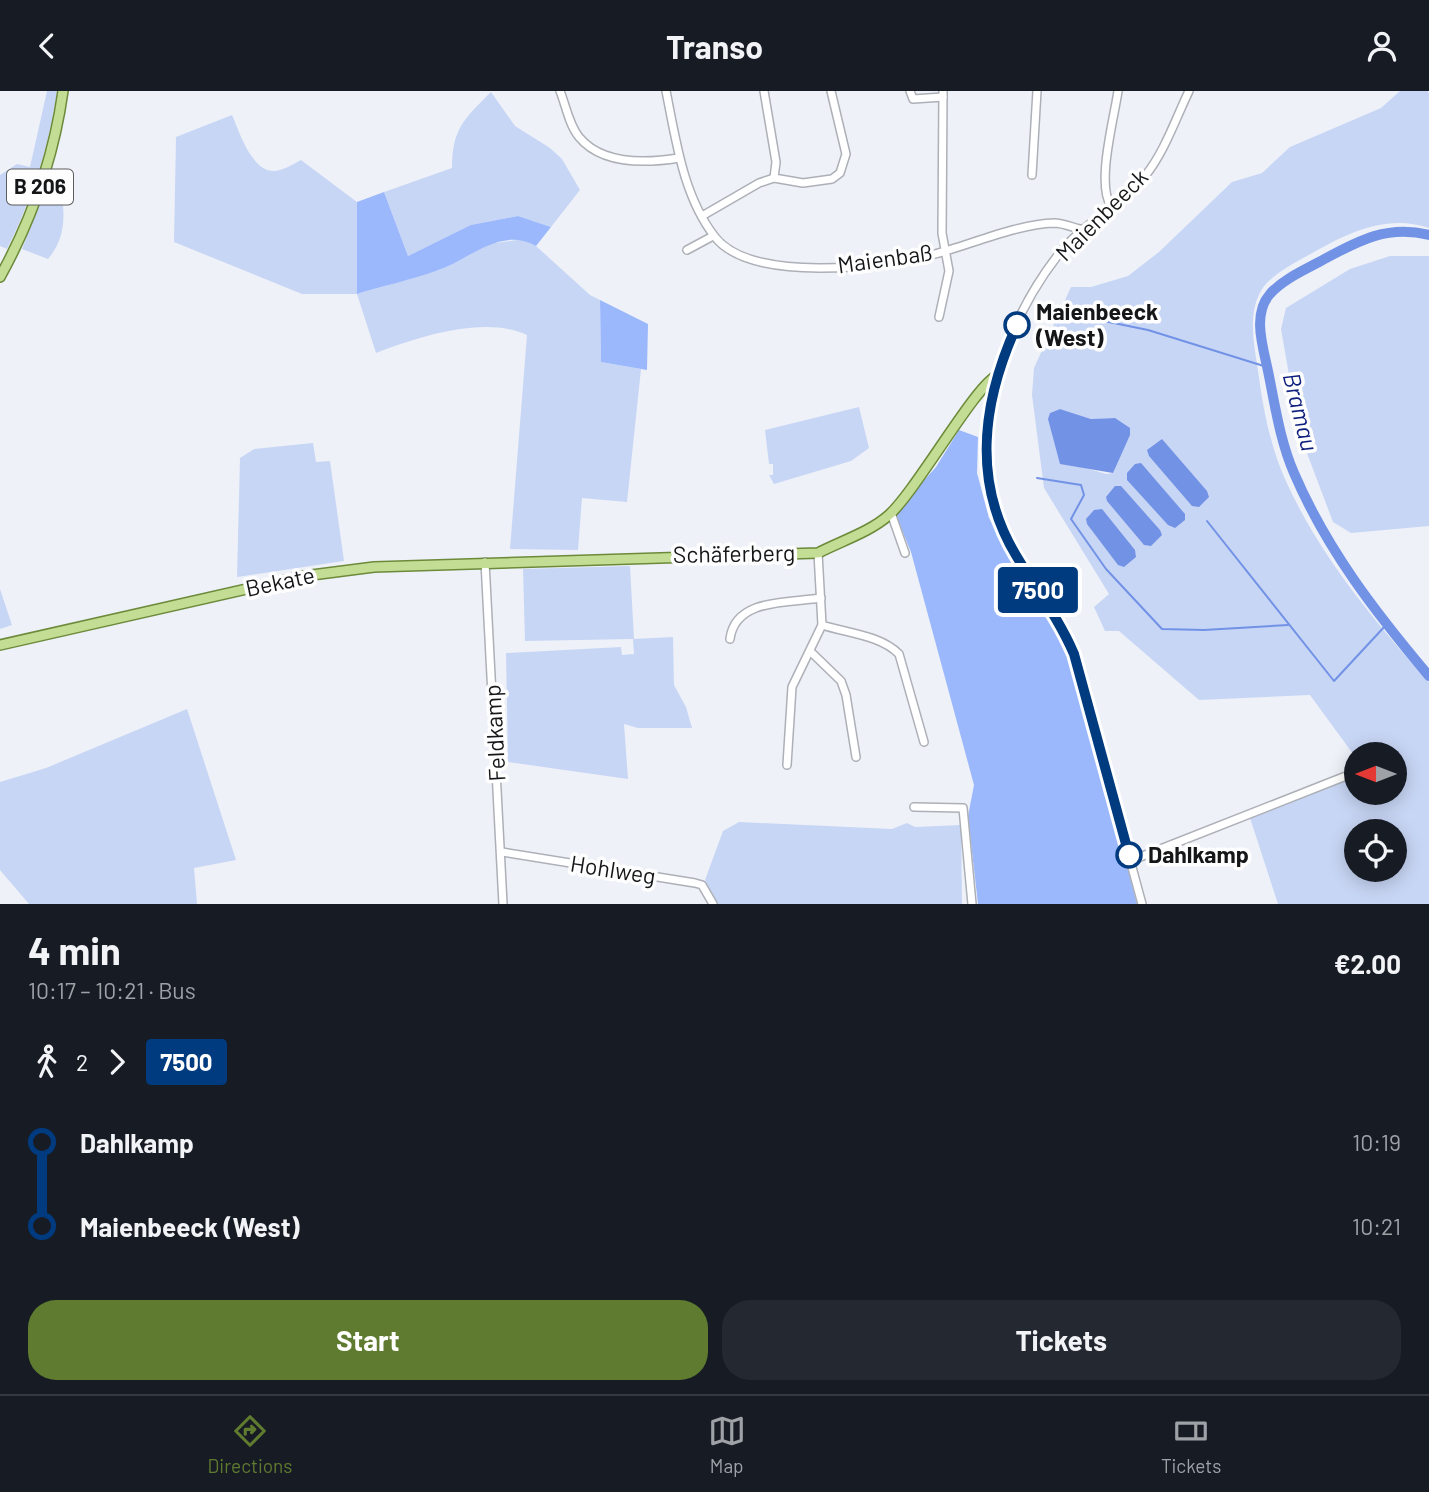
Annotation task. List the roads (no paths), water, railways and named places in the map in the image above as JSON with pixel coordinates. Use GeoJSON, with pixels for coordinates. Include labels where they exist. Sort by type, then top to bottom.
{"type":"FeatureCollection","features":[{"type":"Feature","properties":{"kind":"main road","name":"B 206"},"geometry":{"type":"LineString","coordinates":[[0,277],[21,237],[43,178],[64,91]]}},
{"type":"Feature","properties":{"kind":"main road","name":"Schäferberg"},"geometry":{"type":"LineString","coordinates":[[566,558],[818,552],[879,523],[891,513],[931,463],[983,386],[998,376]]}},
{"type":"Feature","properties":{"kind":"main road","name":"Bekate"},"geometry":{"type":"LineString","coordinates":[[0,645],[304,576],[374,567],[566,558]]}},
{"type":"Feature","properties":{"kind":"street"},"geometry":{"type":"LineString","coordinates":[[561,91],[573,128],[580,138],[595,149],[635,161],[679,158]]}},
{"type":"Feature","properties":{"kind":"street","name":"Maienbaß"},"geometry":{"type":"LineString","coordinates":[[666,91],[679,158],[702,216],[713,236],[724,248],[739,257],[760,264],[853,268],[945,251],[981,239],[1049,224],[1085,230]]}},
{"type":"Feature","properties":{"kind":"street"},"geometry":{"type":"LineString","coordinates":[[764,91],[776,162],[774,178]]}},
{"type":"Feature","properties":{"kind":"street"},"geometry":{"type":"LineString","coordinates":[[702,216],[759,183],[774,178],[823,183],[840,173],[846,154],[831,91]]}},
{"type":"Feature","properties":{"kind":"street"},"geometry":{"type":"LineString","coordinates":[[910,91],[913,99],[943,94],[945,251],[949,271],[939,317]]}},
{"type":"Feature","properties":{"kind":"street"},"geometry":{"type":"LineString","coordinates":[[1032,175],[1037,91]]}},
{"type":"Feature","properties":{"kind":"street"},"geometry":{"type":"LineString","coordinates":[[1111,207],[1105,197],[1105,180],[1118,91]]}},
{"type":"Feature","properties":{"kind":"street","name":"Maienbeeck"},"geometry":{"type":"LineString","coordinates":[[998,376],[1003,357],[1033,295],[1058,255],[1144,177],[1189,91]]}},
{"type":"Feature","properties":{"kind":"street"},"geometry":{"type":"LineString","coordinates":[[1062,225],[1069,237],[1069,244]]}},
{"type":"Feature","properties":{"kind":"street"},"geometry":{"type":"LineString","coordinates":[[687,250],[713,236]]}},
{"type":"Feature","properties":{"kind":"street"},"geometry":{"type":"LineString","coordinates":[[998,376],[985,468],[993,507],[1016,555],[1063,627],[1074,654],[1142,904]]}},
{"type":"Feature","properties":{"kind":"street"},"geometry":{"type":"LineString","coordinates":[[891,513],[905,553]]}},
{"type":"Feature","properties":{"kind":"street"},"geometry":{"type":"LineString","coordinates":[[787,765],[792,687],[822,625],[818,552]]}},
{"type":"Feature","properties":{"kind":"street","name":"Feldkamp"},"geometry":{"type":"LineString","coordinates":[[485,562],[503,904]]}},
{"type":"Feature","properties":{"kind":"street"},"geometry":{"type":"LineString","coordinates":[[730,639],[734,621],[741,613],[756,607],[821,598]]}},
{"type":"Feature","properties":{"kind":"street"},"geometry":{"type":"LineString","coordinates":[[822,625],[890,645],[898,655],[924,742]]}},
{"type":"Feature","properties":{"kind":"street"},"geometry":{"type":"LineString","coordinates":[[811,652],[841,681],[846,695],[856,757]]}},
{"type":"Feature","properties":{"kind":"street"},"geometry":{"type":"LineString","coordinates":[[1130,861],[1344,777]]}},
{"type":"Feature","properties":{"kind":"street"},"geometry":{"type":"LineString","coordinates":[[914,807],[963,808],[972,904]]}},
{"type":"Feature","properties":{"kind":"street","name":"Hohlweg"},"geometry":{"type":"LineString","coordinates":[[502,852],[695,883],[702,885],[713,904]]}},
{"type":"Feature","properties":{"kind":"waterway","name":"Bramau"},"geometry":{"type":"LineString","coordinates":[[1429,235],[1413,232],[1385,233],[1346,248],[1293,276],[1275,289],[1265,302],[1260,321],[1281,436],[1307,501],[1354,580],[1429,676]]}},
{"type":"Feature","properties":{"kind":"waterway"},"geometry":{"type":"LineString","coordinates":[[1089,318],[1148,330],[1267,367]]}},
{"type":"Feature","properties":{"kind":"waterway"},"geometry":{"type":"LineString","coordinates":[[1037,478],[1081,485],[1084,495],[1071,519],[1106,569],[1162,629],[1204,630],[1288,625]]}},
{"type":"Feature","properties":{"kind":"waterway"},"geometry":{"type":"LineString","coordinates":[[1207,521],[1334,681],[1386,625]]}},
{"type":"Feature","properties":{"kind":"place","name":"Maienbeeck (West)"},"geometry":{"type":"Point","coordinates":[1017,325]}},
{"type":"Feature","properties":{"kind":"place","name":"Dahlkamp"},"geometry":{"type":"Point","coordinates":[1129,855]}}]}
